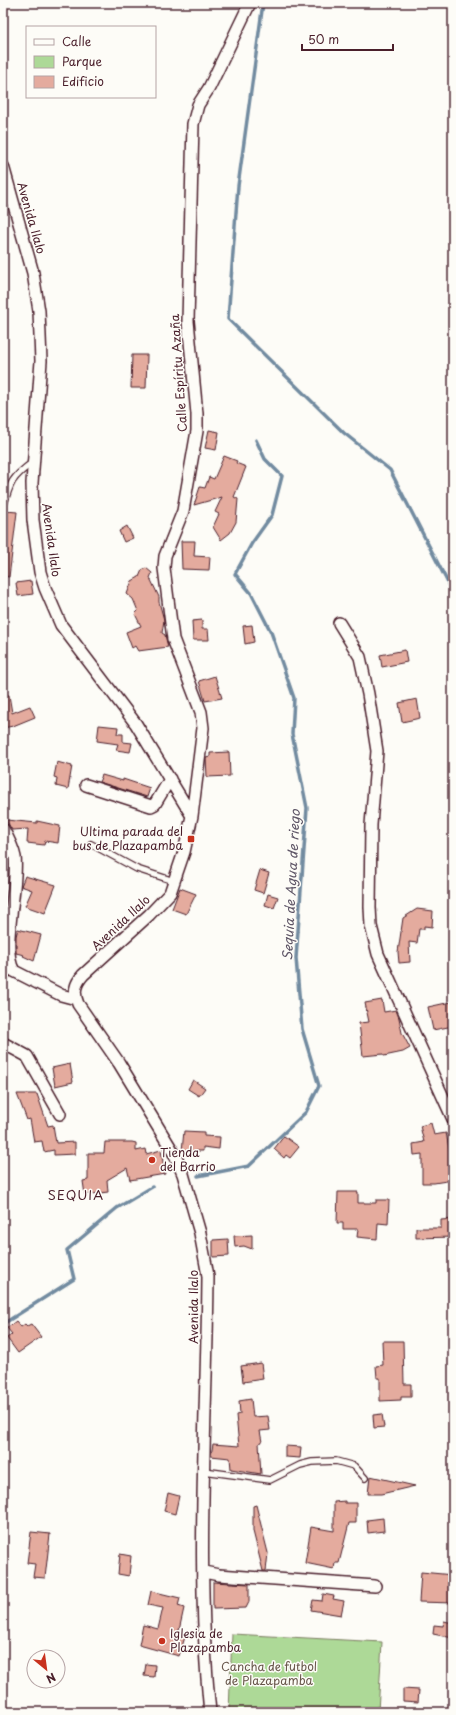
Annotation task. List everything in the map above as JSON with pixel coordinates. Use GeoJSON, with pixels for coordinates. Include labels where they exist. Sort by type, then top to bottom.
{"type":"FeatureCollection","features":[{"type":"Feature","properties":{"kind":"street","name":"Calle Espíritu Azaña"},"geometry":{"type":"LineString","coordinates":[[192,816],[203,728],[201,712],[173,639],[164,568],[165,556],[183,511],[197,431],[197,414],[188,321],[193,124],[194,115],[198,105],[209,88],[250,3]]}},
{"type":"Feature","properties":{"kind":"street","name":"Avenida Ilalo"},"geometry":{"type":"LineString","coordinates":[[3,166],[33,273],[39,310],[41,361],[32,483],[33,520],[40,572],[45,588],[61,625],[136,724],[192,816],[190,829],[170,893],[78,981],[74,994],[82,1010],[120,1063],[175,1155],[183,1174],[200,1233],[208,1276],[204,1471],[204,1572],[210,1712]]}},
{"type":"Feature","properties":{"kind":"street"},"geometry":{"type":"LineString","coordinates":[[339,623],[360,657],[367,688],[377,751],[371,825],[371,926],[378,954],[453,1120]]}},
{"type":"Feature","properties":{"kind":"street"},"geometry":{"type":"LineString","coordinates":[[86,786],[150,806],[156,804],[170,779]]}},
{"type":"Feature","properties":{"kind":"street"},"geometry":{"type":"LineString","coordinates":[[3,829],[9,839],[15,859],[6,937],[6,970],[14,971],[61,995],[76,999]]}},
{"type":"Feature","properties":{"kind":"street"},"geometry":{"type":"LineString","coordinates":[[3,1043],[27,1056],[60,1114]]}},
{"type":"Feature","properties":{"kind":"street"},"geometry":{"type":"LineString","coordinates":[[204,1572],[219,1575],[375,1586]]}},
{"type":"Feature","properties":{"kind":"lane"},"geometry":{"type":"LineString","coordinates":[[3,508],[10,482],[18,473],[34,462]]}},
{"type":"Feature","properties":{"kind":"lane"},"geometry":{"type":"LineString","coordinates":[[91,844],[137,869],[175,881]]}},
{"type":"Feature","properties":{"kind":"lane"},"geometry":{"type":"LineString","coordinates":[[204,1471],[270,1480],[300,1465],[312,1462],[336,1461],[354,1466],[365,1478]]}},
{"type":"Feature","properties":{"kind":"green space","name":"Cancha de futbol de Plazapamba"},"geometry":{"type":"Polygon","coordinates":[[[232,1634],[382,1642],[378,1712],[229,1712],[232,1634]]]}},
{"type":"Feature","properties":{"kind":"building"},"geometry":{"type":"Polygon","coordinates":[[[132,355],[147,355],[146,388],[131,388],[132,355]]]}},
{"type":"Feature","properties":{"kind":"building"},"geometry":{"type":"Polygon","coordinates":[[[209,430],[219,432],[216,450],[205,448],[209,430]]]}},
{"type":"Feature","properties":{"kind":"building"},"geometry":{"type":"Polygon","coordinates":[[[224,456],[237,461],[236,463],[246,467],[234,497],[238,499],[236,522],[230,533],[221,540],[213,527],[219,514],[215,512],[222,497],[194,505],[200,487],[205,488],[209,477],[214,479],[224,456]]]}},
{"type":"Feature","properties":{"kind":"building"},"geometry":{"type":"Polygon","coordinates":[[[3,512],[17,512],[9,577],[3,576],[3,512]]]}},
{"type":"Feature","properties":{"kind":"building"},"geometry":{"type":"Polygon","coordinates":[[[127,526],[133,538],[124,542],[119,531],[127,526]]]}},
{"type":"Feature","properties":{"kind":"building"},"geometry":{"type":"Polygon","coordinates":[[[181,541],[195,541],[194,556],[210,557],[209,570],[182,569],[181,541]]]}},
{"type":"Feature","properties":{"kind":"building"},"geometry":{"type":"Polygon","coordinates":[[[146,568],[152,573],[150,578],[159,597],[164,620],[162,633],[165,635],[168,647],[138,651],[135,646],[132,648],[126,632],[141,626],[135,614],[138,611],[133,599],[127,594],[132,581],[139,577],[142,570],[146,568]]]}},
{"type":"Feature","properties":{"kind":"building"},"geometry":{"type":"Polygon","coordinates":[[[31,581],[33,594],[18,596],[16,583],[31,581]]]}},
{"type":"Feature","properties":{"kind":"building"},"geometry":{"type":"Polygon","coordinates":[[[202,620],[202,629],[208,629],[209,640],[193,640],[192,621],[202,620]]]}},
{"type":"Feature","properties":{"kind":"building"},"geometry":{"type":"Polygon","coordinates":[[[252,625],[254,642],[245,644],[243,626],[252,625]]]}},
{"type":"Feature","properties":{"kind":"building"},"geometry":{"type":"Polygon","coordinates":[[[405,650],[407,662],[382,667],[380,655],[405,650]]]}},
{"type":"Feature","properties":{"kind":"building"},"geometry":{"type":"Polygon","coordinates":[[[215,676],[222,698],[205,701],[199,681],[215,676]]]}},
{"type":"Feature","properties":{"kind":"building"},"geometry":{"type":"Polygon","coordinates":[[[3,695],[9,695],[12,713],[30,706],[35,717],[13,726],[3,728],[3,695]]]}},
{"type":"Feature","properties":{"kind":"building"},"geometry":{"type":"Polygon","coordinates":[[[417,699],[420,718],[402,722],[399,703],[417,699]]]}},
{"type":"Feature","properties":{"kind":"building"},"geometry":{"type":"Polygon","coordinates":[[[99,725],[118,727],[117,734],[123,734],[123,742],[132,743],[130,752],[116,750],[118,744],[97,741],[99,725]]]}},
{"type":"Feature","properties":{"kind":"building"},"geometry":{"type":"Polygon","coordinates":[[[229,752],[230,776],[207,777],[206,758],[210,757],[210,753],[229,752]]]}},
{"type":"Feature","properties":{"kind":"building"},"geometry":{"type":"Polygon","coordinates":[[[57,762],[72,766],[68,789],[56,786],[57,778],[54,777],[57,762]]]}},
{"type":"Feature","properties":{"kind":"building"},"geometry":{"type":"Polygon","coordinates":[[[102,775],[123,781],[123,779],[150,788],[147,797],[99,782],[102,775]]]}},
{"type":"Feature","properties":{"kind":"building"},"geometry":{"type":"Polygon","coordinates":[[[6,820],[37,823],[37,821],[60,826],[58,843],[45,841],[44,845],[27,843],[28,829],[12,830],[6,820]]]}},
{"type":"Feature","properties":{"kind":"building"},"geometry":{"type":"Polygon","coordinates":[[[260,870],[269,873],[263,893],[254,890],[260,870]]]}},
{"type":"Feature","properties":{"kind":"building"},"geometry":{"type":"Polygon","coordinates":[[[25,876],[56,885],[45,913],[25,906],[32,890],[21,886],[25,876]]]}},
{"type":"Feature","properties":{"kind":"building"},"geometry":{"type":"Polygon","coordinates":[[[180,888],[196,894],[186,914],[172,909],[180,888]]]}},
{"type":"Feature","properties":{"kind":"building"},"geometry":{"type":"Polygon","coordinates":[[[268,894],[278,897],[274,908],[265,905],[268,894]]]}},
{"type":"Feature","properties":{"kind":"building"},"geometry":{"type":"Polygon","coordinates":[[[417,909],[433,911],[432,927],[424,926],[424,929],[419,929],[417,943],[409,942],[410,962],[399,963],[398,952],[403,918],[417,909]]]}},
{"type":"Feature","properties":{"kind":"building"},"geometry":{"type":"Polygon","coordinates":[[[18,929],[41,935],[34,961],[23,956],[24,955],[16,953],[16,936],[18,929]]]}},
{"type":"Feature","properties":{"kind":"building"},"geometry":{"type":"Polygon","coordinates":[[[382,1000],[384,1012],[396,1010],[402,1033],[410,1048],[403,1052],[384,1056],[383,1054],[363,1056],[359,1023],[369,1022],[365,1003],[382,1000]]]}},
{"type":"Feature","properties":{"kind":"building"},"geometry":{"type":"Polygon","coordinates":[[[451,1002],[453,1026],[433,1030],[428,1007],[451,1002]]]}},
{"type":"Feature","properties":{"kind":"building"},"geometry":{"type":"Polygon","coordinates":[[[70,1064],[73,1082],[55,1086],[52,1068],[70,1064]]]}},
{"type":"Feature","properties":{"kind":"building"},"geometry":{"type":"Polygon","coordinates":[[[193,1080],[205,1088],[199,1096],[188,1089],[193,1080]]]}},
{"type":"Feature","properties":{"kind":"building"},"geometry":{"type":"Polygon","coordinates":[[[17,1094],[37,1094],[48,1126],[53,1125],[56,1143],[75,1142],[75,1154],[54,1155],[54,1150],[44,1152],[42,1141],[34,1142],[30,1119],[27,1120],[17,1094]]]}},
{"type":"Feature","properties":{"kind":"building"},"geometry":{"type":"Polygon","coordinates":[[[431,1123],[434,1135],[446,1133],[450,1153],[453,1152],[453,1180],[422,1183],[422,1154],[414,1155],[413,1144],[424,1142],[420,1126],[431,1123]]]}},
{"type":"Feature","properties":{"kind":"building"},"geometry":{"type":"Polygon","coordinates":[[[184,1131],[204,1132],[204,1136],[220,1137],[219,1149],[203,1147],[203,1151],[182,1151],[184,1131]]]}},
{"type":"Feature","properties":{"kind":"building"},"geometry":{"type":"Polygon","coordinates":[[[284,1136],[299,1147],[290,1158],[286,1155],[284,1158],[274,1149],[284,1136]]]}},
{"type":"Feature","properties":{"kind":"building"},"geometry":{"type":"Polygon","coordinates":[[[105,1142],[136,1143],[136,1151],[145,1149],[146,1154],[161,1150],[165,1174],[130,1180],[127,1168],[107,1180],[108,1192],[85,1195],[83,1181],[88,1180],[88,1153],[104,1153],[105,1142]]]}},
{"type":"Feature","properties":{"kind":"building"},"geometry":{"type":"Polygon","coordinates":[[[338,1192],[358,1192],[358,1203],[376,1203],[376,1200],[389,1200],[388,1224],[378,1223],[377,1239],[357,1237],[358,1229],[343,1229],[343,1223],[337,1223],[338,1192]]]}},
{"type":"Feature","properties":{"kind":"building"},"geometry":{"type":"Polygon","coordinates":[[[453,1219],[453,1237],[416,1238],[416,1228],[441,1228],[441,1220],[453,1219]]]}},
{"type":"Feature","properties":{"kind":"building"},"geometry":{"type":"Polygon","coordinates":[[[252,1235],[252,1249],[244,1246],[235,1247],[234,1236],[252,1235]]]}},
{"type":"Feature","properties":{"kind":"building"},"geometry":{"type":"Polygon","coordinates":[[[228,1239],[229,1256],[213,1257],[213,1240],[228,1239]]]}},
{"type":"Feature","properties":{"kind":"building"},"geometry":{"type":"Polygon","coordinates":[[[16,1321],[21,1327],[25,1324],[27,1326],[31,1324],[41,1337],[18,1353],[7,1338],[12,1334],[7,1328],[16,1321]]]}},
{"type":"Feature","properties":{"kind":"building"},"geometry":{"type":"Polygon","coordinates":[[[382,1341],[403,1341],[404,1384],[411,1384],[411,1397],[401,1397],[401,1400],[380,1401],[380,1378],[377,1378],[376,1366],[383,1365],[382,1341]]]}},
{"type":"Feature","properties":{"kind":"building"},"geometry":{"type":"Polygon","coordinates":[[[261,1363],[263,1379],[243,1382],[241,1366],[261,1363]]]}},
{"type":"Feature","properties":{"kind":"building"},"geometry":{"type":"Polygon","coordinates":[[[251,1399],[253,1417],[268,1416],[270,1430],[260,1431],[262,1442],[259,1443],[261,1474],[231,1469],[230,1458],[211,1456],[213,1444],[239,1446],[236,1415],[240,1414],[239,1401],[251,1399]]]}},
{"type":"Feature","properties":{"kind":"building"},"geometry":{"type":"Polygon","coordinates":[[[382,1414],[384,1427],[374,1428],[373,1415],[382,1414]]]}},
{"type":"Feature","properties":{"kind":"building"},"geometry":{"type":"Polygon","coordinates":[[[285,1446],[301,1447],[300,1458],[285,1457],[285,1446]]]}},
{"type":"Feature","properties":{"kind":"building"},"geometry":{"type":"Polygon","coordinates":[[[370,1476],[415,1486],[381,1494],[368,1494],[370,1476]]]}},
{"type":"Feature","properties":{"kind":"building"},"geometry":{"type":"Polygon","coordinates":[[[168,1493],[179,1496],[175,1514],[164,1511],[168,1493]]]}},
{"type":"Feature","properties":{"kind":"building"},"geometry":{"type":"Polygon","coordinates":[[[345,1501],[345,1503],[356,1503],[356,1523],[349,1523],[339,1563],[335,1563],[334,1569],[305,1563],[311,1527],[334,1531],[334,1502],[345,1501]]]}},
{"type":"Feature","properties":{"kind":"building"},"geometry":{"type":"Polygon","coordinates":[[[256,1505],[268,1553],[266,1571],[263,1571],[253,1531],[253,1506],[256,1505]]]}},
{"type":"Feature","properties":{"kind":"building"},"geometry":{"type":"Polygon","coordinates":[[[383,1518],[384,1531],[368,1533],[367,1520],[383,1518]]]}},
{"type":"Feature","properties":{"kind":"building"},"geometry":{"type":"Polygon","coordinates":[[[31,1532],[50,1534],[45,1578],[33,1577],[35,1564],[27,1563],[31,1532]]]}},
{"type":"Feature","properties":{"kind":"building"},"geometry":{"type":"Polygon","coordinates":[[[120,1554],[131,1556],[129,1576],[118,1574],[120,1554]]]}},
{"type":"Feature","properties":{"kind":"building"},"geometry":{"type":"Polygon","coordinates":[[[421,1572],[453,1575],[453,1603],[419,1602],[421,1572]]]}},
{"type":"Feature","properties":{"kind":"building"},"geometry":{"type":"Polygon","coordinates":[[[213,1582],[249,1584],[249,1602],[246,1608],[213,1609],[213,1582]]]}},
{"type":"Feature","properties":{"kind":"building"},"geometry":{"type":"Polygon","coordinates":[[[151,1591],[180,1598],[178,1606],[184,1608],[178,1635],[185,1637],[179,1656],[139,1645],[143,1625],[158,1629],[163,1608],[148,1605],[151,1591]]]}},
{"type":"Feature","properties":{"kind":"building"},"geometry":{"type":"Polygon","coordinates":[[[323,1594],[334,1596],[333,1599],[344,1601],[341,1615],[311,1610],[313,1600],[322,1601],[323,1594]]]}},
{"type":"Feature","properties":{"kind":"building"},"geometry":{"type":"Polygon","coordinates":[[[444,1621],[453,1623],[453,1638],[433,1634],[434,1625],[443,1626],[444,1621]]]}},
{"type":"Feature","properties":{"kind":"building"},"geometry":{"type":"Polygon","coordinates":[[[146,1664],[155,1665],[154,1677],[144,1676],[146,1664]]]}},
{"type":"Feature","properties":{"kind":"building"},"geometry":{"type":"Polygon","coordinates":[[[403,1689],[419,1690],[418,1702],[403,1701],[403,1689]]]}},
{"type":"Feature","properties":{"kind":"waterway"},"geometry":{"type":"LineString","coordinates":[[263,3],[238,186],[228,319],[344,433],[390,470],[447,581],[453,598]]}},
{"type":"Feature","properties":{"kind":"waterway","name":"Sequia de Agua de riego"},"geometry":{"type":"LineString","coordinates":[[198,1176],[249,1166],[306,1112],[319,1086],[302,1029],[296,958],[307,808],[292,734],[294,698],[271,632],[251,593],[235,574],[252,543],[272,515],[282,476],[265,459],[256,440]]}},
{"type":"Feature","properties":{"kind":"waterway"},"geometry":{"type":"LineString","coordinates":[[3,1324],[74,1279],[67,1250],[117,1208],[152,1187]]}},
{"type":"Feature","properties":{"kind":"place","name":"Ultima parada del bus de Plazapamba"},"geometry":{"type":"Point","coordinates":[191,839]}},
{"type":"Feature","properties":{"kind":"place","name":"Tienda del Barrio"},"geometry":{"type":"Point","coordinates":[152,1160]}},
{"type":"Feature","properties":{"kind":"place","name":"Iglesia de Plazapamba"},"geometry":{"type":"Point","coordinates":[162,1641]}},
{"type":"Feature","properties":{"kind":"district","name":"SEQUIA"},"geometry":{"type":"Point","coordinates":[76,1195]}}]}
